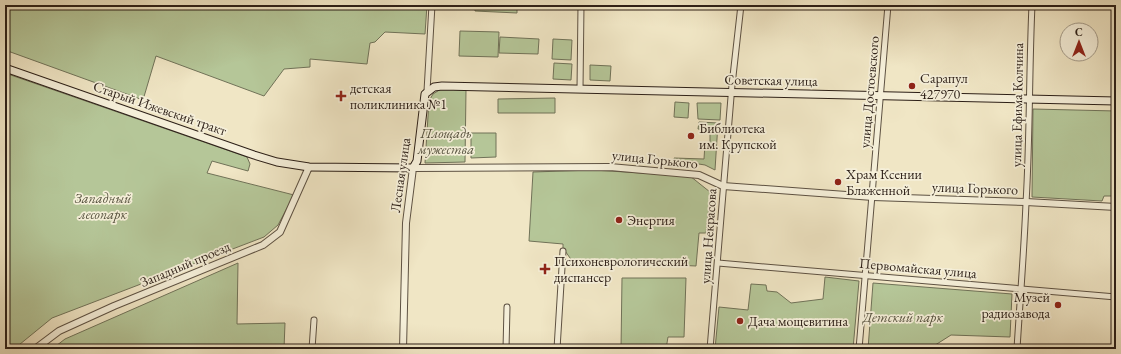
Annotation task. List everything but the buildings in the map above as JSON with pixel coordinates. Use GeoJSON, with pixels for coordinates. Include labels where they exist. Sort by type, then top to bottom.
{"type":"FeatureCollection","features":[{"type":"Feature","properties":{"kind":"main road","name":"Старый Ижевский тракт"},"geometry":{"type":"LineString","coordinates":[[5,68],[254,155],[277,162],[309,168]]}},
{"type":"Feature","properties":{"kind":"main road","name":"Советская улица"},"geometry":{"type":"LineString","coordinates":[[427,91],[434,87],[442,86],[1116,102]]}},
{"type":"Feature","properties":{"kind":"main road","name":"Лесная улица"},"geometry":{"type":"LineString","coordinates":[[413,168],[417,161],[424,100],[427,91]]}},
{"type":"Feature","properties":{"kind":"main road","name":"улица Горького"},"geometry":{"type":"LineString","coordinates":[[309,168],[413,168]]}},
{"type":"Feature","properties":{"kind":"street","name":"Лесная улица"},"geometry":{"type":"LineString","coordinates":[[427,91],[432,5]]}},
{"type":"Feature","properties":{"kind":"street"},"geometry":{"type":"LineString","coordinates":[[580,89],[581,5]]}},
{"type":"Feature","properties":{"kind":"street","name":"улица Некрасова"},"geometry":{"type":"LineString","coordinates":[[710,349],[723,186],[740,5]]}},
{"type":"Feature","properties":{"kind":"street","name":"улица Достоевского"},"geometry":{"type":"LineString","coordinates":[[860,349],[888,5]]}},
{"type":"Feature","properties":{"kind":"street","name":"улица Ефима Колчина"},"geometry":{"type":"LineString","coordinates":[[1017,349],[1026,202],[1032,5]]}},
{"type":"Feature","properties":{"kind":"street","name":"улица Горького"},"geometry":{"type":"LineString","coordinates":[[413,168],[610,167],[699,175],[723,186],[873,197],[1026,202],[1116,207]]}},
{"type":"Feature","properties":{"kind":"street","name":"Западный проезд"},"geometry":{"type":"LineString","coordinates":[[35,349],[59,331],[114,306],[263,245],[280,232],[309,168]]}},
{"type":"Feature","properties":{"kind":"street","name":"Лесная улица"},"geometry":{"type":"LineString","coordinates":[[403,349],[406,223],[413,168]]}},
{"type":"Feature","properties":{"kind":"street"},"geometry":{"type":"LineString","coordinates":[[557,349],[563,251]]}},
{"type":"Feature","properties":{"kind":"street","name":"Первомайская улица"},"geometry":{"type":"LineString","coordinates":[[718,263],[1116,297]]}},
{"type":"Feature","properties":{"kind":"street"},"geometry":{"type":"LineString","coordinates":[[506,349],[507,307]]}},
{"type":"Feature","properties":{"kind":"street"},"geometry":{"type":"LineString","coordinates":[[312,349],[314,320]]}},
{"type":"Feature","properties":{"kind":"green space"},"geometry":{"type":"Polygon","coordinates":[[[5,5],[427,5],[425,34],[385,32],[375,42],[370,43],[367,64],[310,59],[310,67],[284,69],[264,96],[156,56],[143,100],[5,50],[5,5]]]}},
{"type":"Feature","properties":{"kind":"green space"},"geometry":{"type":"Polygon","coordinates":[[[475,5],[517,5],[517,13],[475,11],[475,5]]]}},
{"type":"Feature","properties":{"kind":"green space"},"geometry":{"type":"Polygon","coordinates":[[[518,5],[551,5],[551,8],[518,7],[518,5]]]}},
{"type":"Feature","properties":{"kind":"green space"},"geometry":{"type":"Polygon","coordinates":[[[460,31],[499,32],[498,57],[459,56],[460,31]]]}},
{"type":"Feature","properties":{"kind":"green space"},"geometry":{"type":"Polygon","coordinates":[[[500,37],[539,39],[538,54],[499,53],[500,37]]]}},
{"type":"Feature","properties":{"kind":"green space"},"geometry":{"type":"Polygon","coordinates":[[[553,39],[572,40],[571,60],[552,59],[553,39]]]}},
{"type":"Feature","properties":{"kind":"green space"},"geometry":{"type":"Polygon","coordinates":[[[554,63],[572,64],[571,80],[553,79],[554,63]]]}},
{"type":"Feature","properties":{"kind":"green space"},"geometry":{"type":"Polygon","coordinates":[[[590,65],[611,66],[610,81],[590,80],[590,65]]]}},
{"type":"Feature","properties":{"kind":"green space","name":"Западный лесопарк"},"geometry":{"type":"Polygon","coordinates":[[[5,73],[247,157],[250,164],[248,171],[212,161],[207,173],[294,195],[278,225],[264,237],[52,318],[14,349],[5,349],[5,73]]]}},
{"type":"Feature","properties":{"kind":"green space","name":"Площадь мужества"},"geometry":{"type":"Polygon","coordinates":[[[441,89],[466,90],[465,162],[425,163],[429,101],[433,94],[441,89]]]}},
{"type":"Feature","properties":{"kind":"green space"},"geometry":{"type":"Polygon","coordinates":[[[555,98],[555,113],[498,113],[498,99],[555,98]]]}},
{"type":"Feature","properties":{"kind":"green space"},"geometry":{"type":"Polygon","coordinates":[[[675,102],[689,103],[688,118],[674,117],[675,102]]]}},
{"type":"Feature","properties":{"kind":"green space"},"geometry":{"type":"Polygon","coordinates":[[[697,103],[721,103],[720,120],[698,119],[697,103]]]}},
{"type":"Feature","properties":{"kind":"green space"},"geometry":{"type":"Polygon","coordinates":[[[1033,109],[1116,111],[1116,196],[1104,196],[1102,201],[1032,197],[1033,109]]]}},
{"type":"Feature","properties":{"kind":"green space"},"geometry":{"type":"Polygon","coordinates":[[[699,122],[718,123],[715,170],[705,165],[674,160],[674,158],[704,159],[705,143],[710,143],[710,130],[698,129],[699,122]]]}},
{"type":"Feature","properties":{"kind":"green space"},"geometry":{"type":"Polygon","coordinates":[[[471,133],[496,133],[496,157],[471,158],[471,133]]]}},
{"type":"Feature","properties":{"kind":"green space","name":"Энергия"},"geometry":{"type":"Polygon","coordinates":[[[593,170],[690,176],[715,196],[713,207],[709,207],[706,233],[699,233],[696,266],[635,263],[628,265],[575,265],[563,248],[563,244],[529,241],[533,172],[593,170]]]}},
{"type":"Feature","properties":{"kind":"green space"},"geometry":{"type":"Polygon","coordinates":[[[238,263],[237,324],[285,323],[284,349],[52,349],[65,339],[238,263]]]}},
{"type":"Feature","properties":{"kind":"green space"},"geometry":{"type":"Polygon","coordinates":[[[825,277],[859,281],[853,349],[715,349],[719,307],[748,310],[751,284],[766,285],[767,291],[777,292],[791,303],[823,299],[825,277]]]}},
{"type":"Feature","properties":{"kind":"green space"},"geometry":{"type":"Polygon","coordinates":[[[622,278],[686,278],[684,337],[668,337],[666,349],[621,349],[622,278]]]}},
{"type":"Feature","properties":{"kind":"green space","name":"Детский парк"},"geometry":{"type":"Polygon","coordinates":[[[873,283],[1012,294],[1010,337],[951,335],[929,349],[868,349],[873,283]]]}},
{"type":"Feature","properties":{"kind":"place","name":"Сарапул 427970"},"geometry":{"type":"Point","coordinates":[912,86]}},
{"type":"Feature","properties":{"kind":"place","name":"детская поликлиника №1"},"geometry":{"type":"Point","coordinates":[341,96]}},
{"type":"Feature","properties":{"kind":"place","name":"Библиотека им. Крупской"},"geometry":{"type":"Point","coordinates":[691,136]}},
{"type":"Feature","properties":{"kind":"place","name":"Храм Ксении Блаженной"},"geometry":{"type":"Point","coordinates":[838,182]}},
{"type":"Feature","properties":{"kind":"place","name":"Энергия"},"geometry":{"type":"Point","coordinates":[619,220]}},
{"type":"Feature","properties":{"kind":"place","name":"Психоневрологический диспансер"},"geometry":{"type":"Point","coordinates":[545,269]}},
{"type":"Feature","properties":{"kind":"place","name":"Музей радиозавода"},"geometry":{"type":"Point","coordinates":[1058,305]}},
{"type":"Feature","properties":{"kind":"place","name":"Дача мощевитина"},"geometry":{"type":"Point","coordinates":[740,321]}}]}
